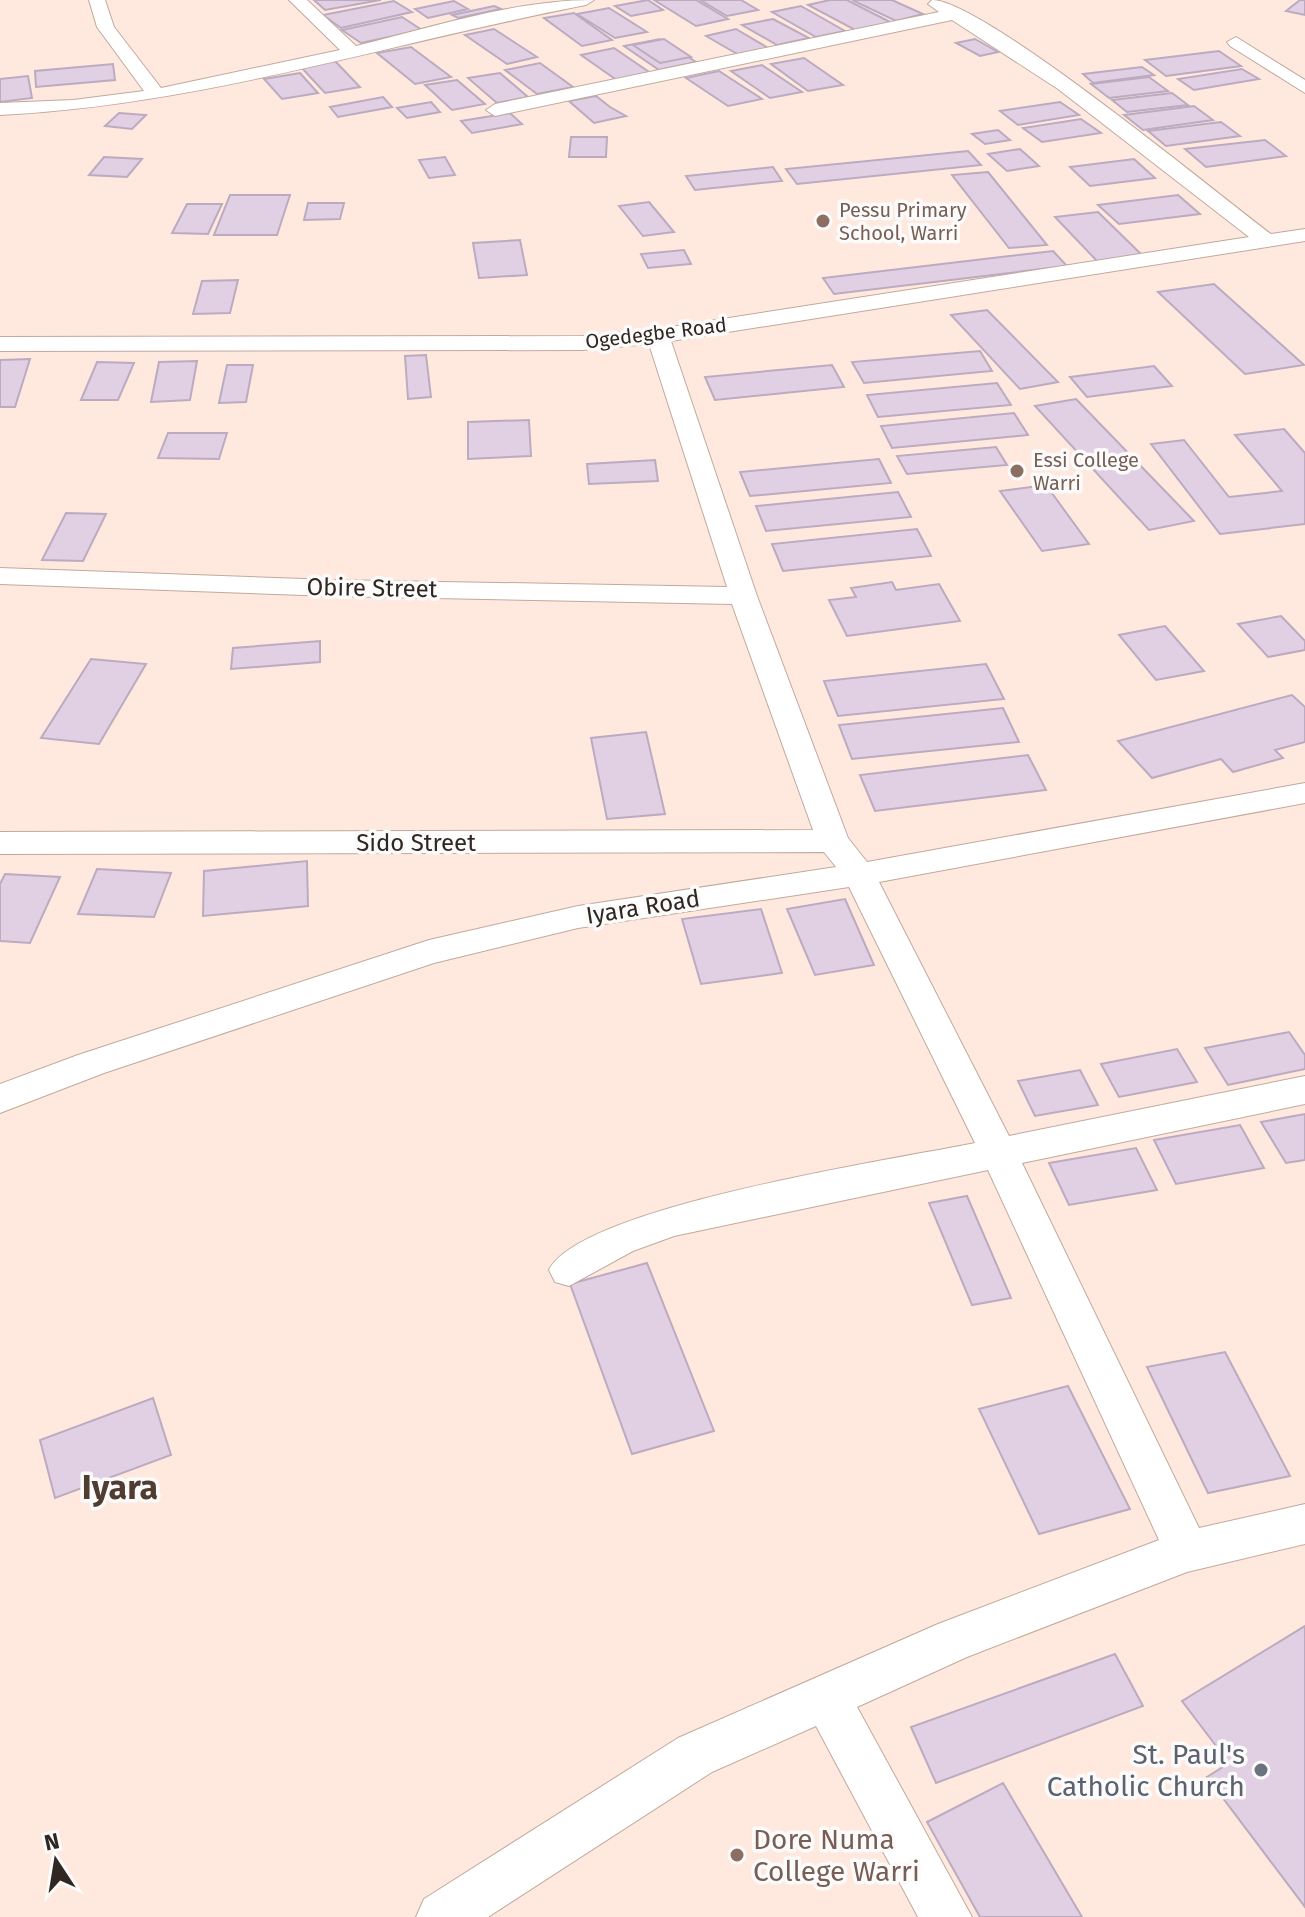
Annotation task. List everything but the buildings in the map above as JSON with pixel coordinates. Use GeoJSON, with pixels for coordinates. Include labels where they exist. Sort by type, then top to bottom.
{"type":"FeatureCollection","features":[{"type":"Feature","properties":{"kind":"street"},"geometry":{"type":"LineString","coordinates":[[97,0],[106,27],[156,95]]}},
{"type":"Feature","properties":{"kind":"street"},"geometry":{"type":"LineString","coordinates":[[297,0],[350,50]]}},
{"type":"Feature","properties":{"kind":"street"},"geometry":{"type":"LineString","coordinates":[[0,109],[111,104],[350,50],[516,5],[586,0]]}},
{"type":"Feature","properties":{"kind":"street"},"geometry":{"type":"LineString","coordinates":[[929,0],[1035,61],[1180,177],[1267,241]]}},
{"type":"Feature","properties":{"kind":"street"},"geometry":{"type":"LineString","coordinates":[[495,110],[956,14]]}},
{"type":"Feature","properties":{"kind":"street"},"geometry":{"type":"LineString","coordinates":[[1236,42],[1305,88]]}},
{"type":"Feature","properties":{"kind":"street","name":"Ogedegbe Road"},"geometry":{"type":"LineString","coordinates":[[0,344],[582,343],[658,336],[1305,235]]}},
{"type":"Feature","properties":{"kind":"street"},"geometry":{"type":"LineString","coordinates":[[658,336],[743,596],[833,841],[859,874],[998,1151],[1187,1551]]}},
{"type":"Feature","properties":{"kind":"street","name":"Obire Street"},"geometry":{"type":"LineString","coordinates":[[0,576],[316,588],[743,596]]}},
{"type":"Feature","properties":{"kind":"street","name":"Iyara Road"},"geometry":{"type":"LineString","coordinates":[[0,1099],[105,1059],[429,952],[578,917],[1300,802]]}},
{"type":"Feature","properties":{"kind":"street","name":"Sido Street"},"geometry":{"type":"LineString","coordinates":[[0,843],[833,841]]}},
{"type":"Feature","properties":{"kind":"street"},"geometry":{"type":"LineString","coordinates":[[569,1270],[619,1240],[670,1221],[1305,1090]]}},
{"type":"Feature","properties":{"kind":"street"},"geometry":{"type":"LineString","coordinates":[[442,1917],[695,1755],[954,1640],[1187,1551],[1305,1524]]}},
{"type":"Feature","properties":{"kind":"street"},"geometry":{"type":"LineString","coordinates":[[826,1697],[946,1917]]}},
{"type":"Feature","properties":{"kind":"place","name":"Pessu Primary School, Warri"},"geometry":{"type":"Point","coordinates":[823,221]}},
{"type":"Feature","properties":{"kind":"place","name":"Essi College Warri"},"geometry":{"type":"Point","coordinates":[1017,471]}},
{"type":"Feature","properties":{"kind":"place","name":"St. Paul's Catholic Church"},"geometry":{"type":"Point","coordinates":[1261,1770]}},
{"type":"Feature","properties":{"kind":"place","name":"Dore Numa College Warri"},"geometry":{"type":"Point","coordinates":[737,1855]}},
{"type":"Feature","properties":{"kind":"district","name":"Iyara"},"geometry":{"type":"Point","coordinates":[120,1487]}}]}
